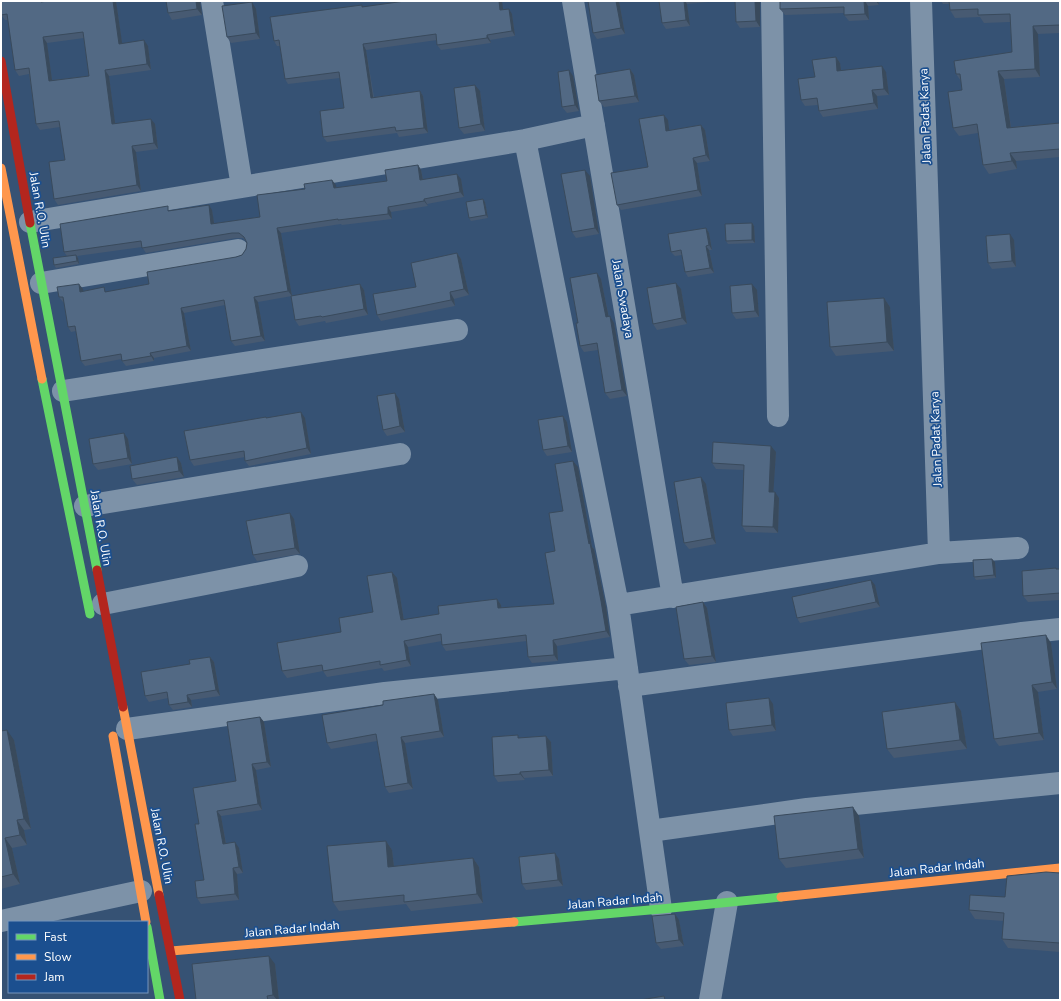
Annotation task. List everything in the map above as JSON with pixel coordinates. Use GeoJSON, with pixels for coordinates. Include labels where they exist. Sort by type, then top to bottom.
{"type":"FeatureCollection","features":[{"type":"Feature","properties":{"kind":"main road","name":"Jalan R.O. Ulin"},"geometry":{"type":"LineString","coordinates":[[1,61],[41,283],[85,506],[97,613]]}},
{"type":"Feature","properties":{"kind":"main road","name":"Jalan R.O. Ulin"},"geometry":{"type":"LineString","coordinates":[[1,168],[52,434],[97,613],[119,730],[171,951],[180,1000]]}},
{"type":"Feature","properties":{"kind":"main road","name":"Jalan R.O. Ulin"},"geometry":{"type":"LineString","coordinates":[[119,730],[146,921]]}},
{"type":"Feature","properties":{"kind":"main road","name":"Jalan Radar Indah"},"geometry":{"type":"LineString","coordinates":[[171,951],[661,909],[1060,868]]}},
{"type":"Feature","properties":{"kind":"main road"},"geometry":{"type":"LineString","coordinates":[[148,933],[160,1000]]}},
{"type":"Feature","properties":{"kind":"street"},"geometry":{"type":"LineString","coordinates":[[212,1],[242,187]]}},
{"type":"Feature","properties":{"kind":"street","name":"Jalan Swadaya"},"geometry":{"type":"LineString","coordinates":[[573,1],[673,596]]}},
{"type":"Feature","properties":{"kind":"street"},"geometry":{"type":"LineString","coordinates":[[772,1],[778,416]]}},
{"type":"Feature","properties":{"kind":"street","name":"Jalan Padat Karya"},"geometry":{"type":"LineString","coordinates":[[921,1],[939,553]]}},
{"type":"Feature","properties":{"kind":"street"},"geometry":{"type":"LineString","coordinates":[[30,222],[525,140],[594,125]]}},
{"type":"Feature","properties":{"kind":"street"},"geometry":{"type":"LineString","coordinates":[[525,140],[618,605],[661,909]]}},
{"type":"Feature","properties":{"kind":"street"},"geometry":{"type":"LineString","coordinates":[[41,283],[238,250]]}},
{"type":"Feature","properties":{"kind":"street"},"geometry":{"type":"LineString","coordinates":[[63,391],[457,330]]}},
{"type":"Feature","properties":{"kind":"street"},"geometry":{"type":"LineString","coordinates":[[85,506],[400,454]]}},
{"type":"Feature","properties":{"kind":"street"},"geometry":{"type":"LineString","coordinates":[[618,605],[939,553],[1018,548]]}},
{"type":"Feature","properties":{"kind":"street"},"geometry":{"type":"LineString","coordinates":[[97,613],[297,566]]}},
{"type":"Feature","properties":{"kind":"street"},"geometry":{"type":"LineString","coordinates":[[119,730],[385,693],[628,677],[1060,629]]}},
{"type":"Feature","properties":{"kind":"street"},"geometry":{"type":"LineString","coordinates":[[650,831],[815,808],[1060,783]]}},
{"type":"Feature","properties":{"kind":"street"},"geometry":{"type":"LineString","coordinates":[[1,921],[141,890]]}},
{"type":"Feature","properties":{"kind":"street"},"geometry":{"type":"LineString","coordinates":[[710,1000],[727,902]]}},
{"type":"Feature","properties":{"kind":"building"},"geometry":{"type":"Polygon","coordinates":[[[1,1],[113,1],[119,44],[144,40],[147,64],[105,70],[112,124],[151,119],[154,143],[132,146],[137,185],[54,199],[49,162],[65,160],[59,121],[36,124],[29,68],[15,70],[7,14],[1,15],[1,1]],[[83,32],[43,37],[49,81],[89,76],[83,32]]]}},
{"type":"Feature","properties":{"kind":"building"},"geometry":{"type":"Polygon","coordinates":[[[166,1],[196,1],[197,9],[168,13],[166,1]]]}},
{"type":"Feature","properties":{"kind":"building"},"geometry":{"type":"Polygon","coordinates":[[[405,1],[499,1],[500,10],[509,9],[512,31],[487,35],[487,38],[437,45],[436,34],[363,44],[371,98],[420,91],[424,128],[396,131],[395,127],[323,137],[320,111],[344,108],[339,72],[285,79],[279,40],[274,41],[270,17],[405,1]]]}},
{"type":"Feature","properties":{"kind":"building"},"geometry":{"type":"Polygon","coordinates":[[[588,1],[616,1],[621,28],[593,33],[588,1]]]}},
{"type":"Feature","properties":{"kind":"building"},"geometry":{"type":"Polygon","coordinates":[[[659,1],[684,1],[686,20],[662,23],[659,1]]]}},
{"type":"Feature","properties":{"kind":"building"},"geometry":{"type":"Polygon","coordinates":[[[735,1],[755,1],[756,21],[736,22],[735,1]]]}},
{"type":"Feature","properties":{"kind":"building"},"geometry":{"type":"Polygon","coordinates":[[[780,1],[864,1],[865,14],[844,15],[844,7],[780,9],[780,1]]]}},
{"type":"Feature","properties":{"kind":"building"},"geometry":{"type":"Polygon","coordinates":[[[949,1],[1060,1],[1060,25],[1033,26],[1035,69],[998,71],[1007,128],[1060,123],[1060,149],[1010,153],[1012,161],[983,165],[977,124],[953,128],[948,92],[962,90],[960,74],[956,74],[954,61],[1012,52],[1010,14],[978,15],[978,9],[950,10],[949,1]]]}},
{"type":"Feature","properties":{"kind":"building"},"geometry":{"type":"Polygon","coordinates":[[[252,2],[256,33],[227,37],[222,6],[252,2]]]}},
{"type":"Feature","properties":{"kind":"building"},"geometry":{"type":"Polygon","coordinates":[[[836,57],[837,71],[882,66],[884,89],[872,90],[874,103],[819,111],[817,98],[801,100],[798,79],[815,77],[812,60],[836,57]]]}},
{"type":"Feature","properties":{"kind":"building"},"geometry":{"type":"Polygon","coordinates":[[[630,69],[635,96],[599,101],[595,75],[630,69]]]}},
{"type":"Feature","properties":{"kind":"building"},"geometry":{"type":"Polygon","coordinates":[[[569,70],[575,105],[562,107],[558,72],[569,70]]]}},
{"type":"Feature","properties":{"kind":"building"},"geometry":{"type":"Polygon","coordinates":[[[475,85],[481,124],[459,128],[454,88],[475,85]]]}},
{"type":"Feature","properties":{"kind":"building"},"geometry":{"type":"Polygon","coordinates":[[[664,115],[666,131],[701,125],[706,155],[693,158],[698,190],[617,205],[611,173],[648,167],[639,119],[664,115]]]}},
{"type":"Feature","properties":{"kind":"building"},"geometry":{"type":"Polygon","coordinates":[[[418,165],[420,180],[457,174],[460,192],[424,199],[424,201],[388,207],[388,214],[338,219],[277,228],[288,291],[254,297],[261,336],[231,341],[224,300],[181,308],[187,346],[150,353],[151,356],[122,361],[121,354],[81,361],[75,326],[68,327],[63,297],[59,297],[57,287],[79,284],[80,292],[104,287],[105,292],[149,284],[147,272],[236,257],[242,255],[246,249],[247,243],[244,237],[239,233],[232,233],[142,248],[141,241],[64,252],[60,224],[168,206],[168,211],[209,205],[211,224],[260,217],[257,195],[305,189],[304,184],[332,180],[334,188],[387,181],[385,170],[418,165]]]}},
{"type":"Feature","properties":{"kind":"building"},"geometry":{"type":"Polygon","coordinates":[[[585,170],[595,228],[572,232],[561,174],[585,170]]]}},
{"type":"Feature","properties":{"kind":"building"},"geometry":{"type":"Polygon","coordinates":[[[483,199],[486,215],[469,218],[466,202],[483,199]]]}},
{"type":"Feature","properties":{"kind":"building"},"geometry":{"type":"Polygon","coordinates":[[[752,223],[752,240],[726,241],[725,224],[752,223]]]}},
{"type":"Feature","properties":{"kind":"building"},"geometry":{"type":"Polygon","coordinates":[[[706,228],[709,245],[706,246],[710,268],[685,272],[681,250],[671,252],[668,234],[706,228]]]}},
{"type":"Feature","properties":{"kind":"building"},"geometry":{"type":"Polygon","coordinates":[[[1010,234],[1012,261],[988,263],[986,236],[1010,234]]]}},
{"type":"Feature","properties":{"kind":"building"},"geometry":{"type":"Polygon","coordinates":[[[457,253],[464,289],[450,292],[451,300],[377,315],[373,294],[416,287],[411,263],[457,253]]]}},
{"type":"Feature","properties":{"kind":"building"},"geometry":{"type":"Polygon","coordinates":[[[76,255],[77,261],[54,265],[53,258],[76,255]]]}},
{"type":"Feature","properties":{"kind":"building"},"geometry":{"type":"Polygon","coordinates":[[[597,273],[606,317],[610,316],[622,390],[605,393],[597,343],[580,346],[576,323],[578,323],[570,278],[597,273]]]}},
{"type":"Feature","properties":{"kind":"building"},"geometry":{"type":"Polygon","coordinates":[[[676,283],[682,318],[653,324],[647,288],[676,283]]]}},
{"type":"Feature","properties":{"kind":"building"},"geometry":{"type":"Polygon","coordinates":[[[360,284],[364,309],[322,317],[295,320],[291,296],[360,284]]]}},
{"type":"Feature","properties":{"kind":"building"},"geometry":{"type":"Polygon","coordinates":[[[752,284],[755,311],[732,313],[730,286],[752,284]]]}},
{"type":"Feature","properties":{"kind":"building"},"geometry":{"type":"Polygon","coordinates":[[[884,298],[887,342],[830,347],[827,302],[884,298]]]}},
{"type":"Feature","properties":{"kind":"building"},"geometry":{"type":"Polygon","coordinates":[[[395,393],[400,426],[383,430],[377,396],[395,393]]]}},
{"type":"Feature","properties":{"kind":"building"},"geometry":{"type":"Polygon","coordinates":[[[301,412],[307,448],[245,461],[244,451],[190,460],[184,431],[301,412]]]}},
{"type":"Feature","properties":{"kind":"building"},"geometry":{"type":"Polygon","coordinates":[[[563,416],[568,446],[543,450],[538,420],[563,416]]]}},
{"type":"Feature","properties":{"kind":"building"},"geometry":{"type":"Polygon","coordinates":[[[124,433],[128,458],[93,464],[89,439],[124,433]]]}},
{"type":"Feature","properties":{"kind":"building"},"geometry":{"type":"Polygon","coordinates":[[[713,442],[771,446],[769,492],[775,492],[773,527],[742,526],[744,465],[712,463],[713,442]]]}},
{"type":"Feature","properties":{"kind":"building"},"geometry":{"type":"Polygon","coordinates":[[[177,457],[179,471],[132,479],[130,466],[177,457]]]}},
{"type":"Feature","properties":{"kind":"building"},"geometry":{"type":"Polygon","coordinates":[[[573,461],[606,631],[553,640],[554,655],[528,657],[526,635],[442,645],[441,634],[404,641],[407,660],[380,665],[380,661],[323,671],[322,665],[282,671],[277,643],[341,632],[339,618],[373,612],[367,576],[392,572],[401,620],[439,614],[438,606],[497,599],[498,608],[554,604],[545,553],[555,551],[549,513],[563,511],[555,464],[573,461]]]}},
{"type":"Feature","properties":{"kind":"building"},"geometry":{"type":"Polygon","coordinates":[[[701,477],[712,538],[684,543],[674,482],[701,477]]]}},
{"type":"Feature","properties":{"kind":"building"},"geometry":{"type":"Polygon","coordinates":[[[290,513],[295,548],[253,555],[246,521],[290,513]]]}},
{"type":"Feature","properties":{"kind":"building"},"geometry":{"type":"Polygon","coordinates":[[[992,559],[994,575],[974,577],[973,560],[992,559]]]}},
{"type":"Feature","properties":{"kind":"building"},"geometry":{"type":"Polygon","coordinates":[[[1056,568],[1060,569],[1060,593],[1023,596],[1022,571],[1056,568]]]}},
{"type":"Feature","properties":{"kind":"building"},"geometry":{"type":"Polygon","coordinates":[[[871,580],[876,602],[797,618],[792,597],[871,580]]]}},
{"type":"Feature","properties":{"kind":"building"},"geometry":{"type":"Polygon","coordinates":[[[703,602],[712,656],[684,659],[676,607],[703,602]]]}},
{"type":"Feature","properties":{"kind":"building"},"geometry":{"type":"Polygon","coordinates":[[[1046,635],[1052,682],[1032,685],[1039,733],[994,739],[981,643],[1046,635]]]}},
{"type":"Feature","properties":{"kind":"building"},"geometry":{"type":"Polygon","coordinates":[[[210,657],[216,690],[187,695],[188,702],[169,705],[167,692],[145,696],[141,672],[190,664],[189,660],[210,657]]]}},
{"type":"Feature","properties":{"kind":"building"},"geometry":{"type":"Polygon","coordinates":[[[434,694],[440,731],[401,737],[408,783],[385,787],[376,734],[327,743],[322,715],[383,705],[383,701],[434,694]]]}},
{"type":"Feature","properties":{"kind":"building"},"geometry":{"type":"Polygon","coordinates":[[[769,698],[772,725],[729,730],[726,703],[769,698]]]}},
{"type":"Feature","properties":{"kind":"building"},"geometry":{"type":"Polygon","coordinates":[[[955,702],[960,740],[887,749],[882,712],[955,702]]]}},
{"type":"Feature","properties":{"kind":"building"},"geometry":{"type":"Polygon","coordinates":[[[260,717],[267,762],[252,764],[258,804],[217,811],[223,844],[235,842],[239,867],[233,868],[235,894],[197,898],[195,881],[204,880],[195,824],[199,824],[193,788],[236,781],[227,722],[260,717]]]}},
{"type":"Feature","properties":{"kind":"building"},"geometry":{"type":"Polygon","coordinates":[[[7,730],[24,819],[17,820],[20,835],[5,838],[13,874],[1,877],[1,731],[7,730]]]}},
{"type":"Feature","properties":{"kind":"building"},"geometry":{"type":"Polygon","coordinates":[[[518,735],[518,738],[546,736],[549,770],[494,776],[492,737],[518,735]]]}},
{"type":"Feature","properties":{"kind":"building"},"geometry":{"type":"Polygon","coordinates":[[[853,807],[858,849],[779,859],[774,816],[853,807]]]}},
{"type":"Feature","properties":{"kind":"building"},"geometry":{"type":"Polygon","coordinates":[[[386,841],[388,867],[473,858],[477,894],[404,902],[404,895],[333,902],[327,846],[386,841]]]}},
{"type":"Feature","properties":{"kind":"building"},"geometry":{"type":"Polygon","coordinates":[[[555,853],[558,880],[522,884],[519,857],[555,853]]]}},
{"type":"Feature","properties":{"kind":"building"},"geometry":{"type":"Polygon","coordinates":[[[1046,872],[1060,873],[1060,943],[1002,939],[1004,913],[969,910],[970,895],[1005,897],[1007,876],[1046,872]]]}},
{"type":"Feature","properties":{"kind":"building"},"geometry":{"type":"Polygon","coordinates":[[[675,914],[679,940],[656,943],[652,916],[675,914]]]}},
{"type":"Feature","properties":{"kind":"building"},"geometry":{"type":"Polygon","coordinates":[[[269,956],[273,995],[267,996],[268,1000],[196,1000],[192,964],[269,956]]]}},
{"type":"Feature","properties":{"kind":"building"},"geometry":{"type":"Polygon","coordinates":[[[664,996],[665,1000],[640,1000],[664,996]]]}},
{"type":"Feature","properties":{"kind":"traffic: fast"},"geometry":{"type":"LineString","coordinates":[[30,223],[97,570]]}},
{"type":"Feature","properties":{"kind":"traffic: fast"},"geometry":{"type":"LineString","coordinates":[[42,379],[90,614]]}},
{"type":"Feature","properties":{"kind":"traffic: fast"},"geometry":{"type":"LineString","coordinates":[[514,922],[781,897]]}},
{"type":"Feature","properties":{"kind":"traffic: fast"},"geometry":{"type":"LineString","coordinates":[[148,933],[160,1000]]}},
{"type":"Feature","properties":{"kind":"traffic: slow"},"geometry":{"type":"LineString","coordinates":[[1,168],[42,379]]}},
{"type":"Feature","properties":{"kind":"traffic: slow"},"geometry":{"type":"LineString","coordinates":[[123,707],[159,895]]}},
{"type":"Feature","properties":{"kind":"traffic: slow"},"geometry":{"type":"LineString","coordinates":[[113,736],[146,921]]}},
{"type":"Feature","properties":{"kind":"traffic: slow"},"geometry":{"type":"LineString","coordinates":[[781,897],[1060,868]]}},
{"type":"Feature","properties":{"kind":"traffic: slow"},"geometry":{"type":"LineString","coordinates":[[171,951],[514,922]]}},
{"type":"Feature","properties":{"kind":"traffic: jam"},"geometry":{"type":"LineString","coordinates":[[1,61],[30,223]]}},
{"type":"Feature","properties":{"kind":"traffic: jam"},"geometry":{"type":"LineString","coordinates":[[97,570],[123,707]]}},
{"type":"Feature","properties":{"kind":"traffic: jam"},"geometry":{"type":"LineString","coordinates":[[159,895],[180,1000]]}}]}
